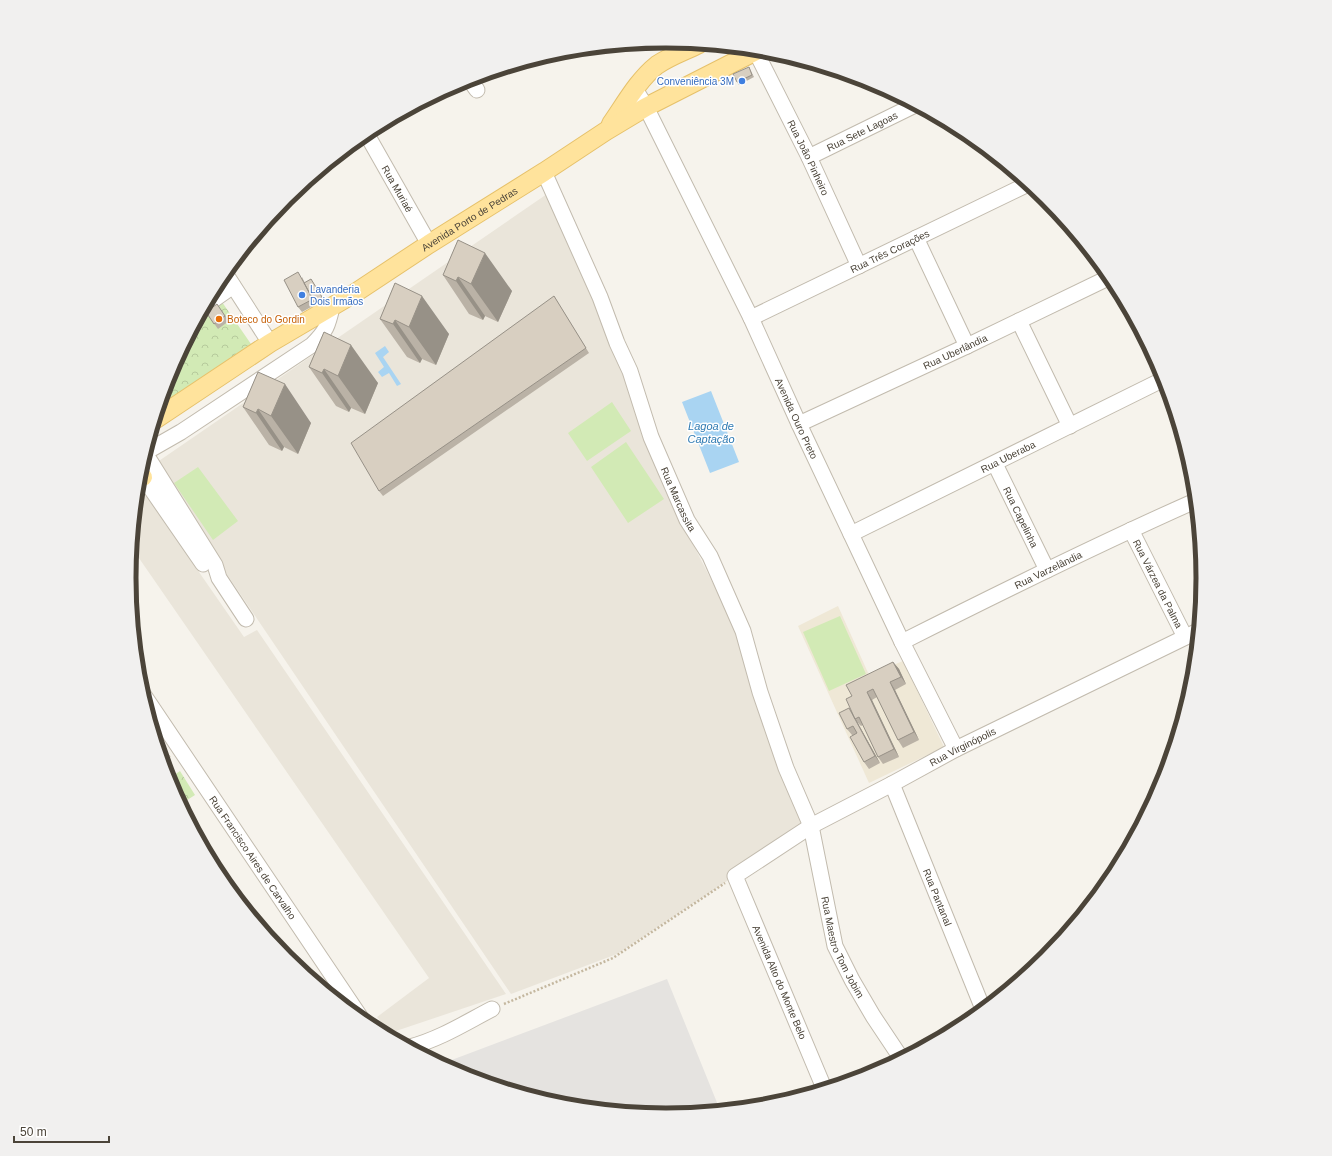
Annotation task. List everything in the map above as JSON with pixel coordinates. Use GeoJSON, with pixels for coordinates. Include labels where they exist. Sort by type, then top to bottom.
{"type":"FeatureCollection","features":[{"type":"Feature","properties":{"kind":"main road","name":"Avenida Porto de Pedras"},"geometry":{"type":"LineString","coordinates":[[606,131],[644,77],[670,57],[688,49]]}},
{"type":"Feature","properties":{"kind":"main road","name":"Avenida Porto de Pedras"},"geometry":{"type":"LineString","coordinates":[[162,415],[270,343],[332,307],[606,131],[646,107],[747,55]]}},
{"type":"Feature","properties":{"kind":"street","name":"Rua João Pinheiro"},"geometry":{"type":"LineString","coordinates":[[759,57],[809,157],[860,266]]}},
{"type":"Feature","properties":{"kind":"street","name":"Avenida Ouro Preto"},"geometry":{"type":"LineString","coordinates":[[636,89],[751,318],[799,424],[902,642],[956,749]]}},
{"type":"Feature","properties":{"kind":"street","name":"Rua Sete Lagoas"},"geometry":{"type":"LineString","coordinates":[[809,157],[909,108]]}},
{"type":"Feature","properties":{"kind":"street","name":"Rua Muriaé"},"geometry":{"type":"LineString","coordinates":[[369,139],[429,244]]}},
{"type":"Feature","properties":{"kind":"street","name":"Rua Marcassita"},"geometry":{"type":"LineString","coordinates":[[544,172],[600,297],[617,343],[630,371],[654,444],[687,520],[710,556],[743,631],[760,692],[786,768],[810,826]]}},
{"type":"Feature","properties":{"kind":"street","name":"Rua Três Corações"},"geometry":{"type":"LineString","coordinates":[[751,318],[1023,187]]}},
{"type":"Feature","properties":{"kind":"street"},"geometry":{"type":"LineString","coordinates":[[916,238],[967,346]]}},
{"type":"Feature","properties":{"kind":"street"},"geometry":{"type":"LineString","coordinates":[[229,279],[270,343]]}},
{"type":"Feature","properties":{"kind":"street","name":"Rua Uberlândia"},"geometry":{"type":"LineString","coordinates":[[799,424],[967,346],[1104,280]]}},
{"type":"Feature","properties":{"kind":"street"},"geometry":{"type":"LineString","coordinates":[[217,298],[233,286]]}},
{"type":"Feature","properties":{"kind":"street"},"geometry":{"type":"LineString","coordinates":[[152,448],[181,432],[312,345],[328,326],[332,307]]}},
{"type":"Feature","properties":{"kind":"street"},"geometry":{"type":"LineString","coordinates":[[1019,321],[1070,426]]}},
{"type":"Feature","properties":{"kind":"street","name":"Rua Uberaba"},"geometry":{"type":"LineString","coordinates":[[852,534],[1158,382]]}},
{"type":"Feature","properties":{"kind":"street"},"geometry":{"type":"LineString","coordinates":[[150,458],[215,565],[219,578],[246,619]]}},
{"type":"Feature","properties":{"kind":"street","name":"Rua Capelinha"},"geometry":{"type":"LineString","coordinates":[[995,464],[1047,570]]}},
{"type":"Feature","properties":{"kind":"street"},"geometry":{"type":"LineString","coordinates":[[145,482],[206,568],[219,578]]}},
{"type":"Feature","properties":{"kind":"street","name":"Rua Varzelândia"},"geometry":{"type":"LineString","coordinates":[[902,642],[1047,570],[1190,504]]}},
{"type":"Feature","properties":{"kind":"street","name":"Rua Várzea da Palma"},"geometry":{"type":"LineString","coordinates":[[1131,530],[1191,634]]}},
{"type":"Feature","properties":{"kind":"street","name":"Rua Virginópolis"},"geometry":{"type":"LineString","coordinates":[[735,876],[810,826],[956,749],[1191,634]]}},
{"type":"Feature","properties":{"kind":"street","name":"Rua Francisco Aires de Carvalho"},"geometry":{"type":"LineString","coordinates":[[152,708],[354,1006]]}},
{"type":"Feature","properties":{"kind":"street","name":"Rua Pantanal"},"geometry":{"type":"LineString","coordinates":[[892,784],[981,1004]]}},
{"type":"Feature","properties":{"kind":"street","name":"Rua Maestro Tom Jobim"},"geometry":{"type":"LineString","coordinates":[[810,826],[835,946],[866,1004],[898,1054]]}},
{"type":"Feature","properties":{"kind":"street","name":"Avenida Alto do Monte Belo"},"geometry":{"type":"LineString","coordinates":[[735,876],[822,1084]]}},
{"type":"Feature","properties":{"kind":"street"},"geometry":{"type":"LineString","coordinates":[[417,1045],[447,1033],[492,1009]]}},
{"type":"Feature","properties":{"kind":"path"},"geometry":{"type":"LineString","coordinates":[[492,1009],[613,958],[735,876]]}},
{"type":"Feature","properties":{"kind":"shaded area"},"geometry":{"type":"Polygon","coordinates":[[[547,194],[613,343],[661,481],[733,623],[764,723],[804,830],[617,954],[511,994],[153,465],[547,194]]]}},
{"type":"Feature","properties":{"kind":"shaded area"},"geometry":{"type":"Polygon","coordinates":[[[144,492],[244,637],[257,630],[506,994],[393,1032],[385,1027],[377,1017],[429,978],[137,555],[144,492]]]}},
{"type":"Feature","properties":{"kind":"shaded area"},"geometry":{"type":"Polygon","coordinates":[[[838,606],[869,675],[903,661],[944,747],[869,783],[798,626],[838,606]]]}},
{"type":"Feature","properties":{"kind":"shaded area"},"geometry":{"type":"Polygon","coordinates":[[[667,979],[718,1105],[666,1108],[631,1107],[563,1098],[496,1080],[449,1061],[667,979]]]}},
{"type":"Feature","properties":{"kind":"green space"},"geometry":{"type":"Polygon","coordinates":[[[222,302],[251,344],[167,400],[176,375],[208,311],[222,302]]]}},
{"type":"Feature","properties":{"kind":"green space"},"geometry":{"type":"Polygon","coordinates":[[[612,402],[631,431],[587,461],[568,433],[612,402]]]}},
{"type":"Feature","properties":{"kind":"green space"},"geometry":{"type":"Polygon","coordinates":[[[626,442],[664,499],[628,523],[591,467],[626,442]]]}},
{"type":"Feature","properties":{"kind":"green space"},"geometry":{"type":"Polygon","coordinates":[[[198,467],[238,521],[213,540],[174,483],[198,467]]]}},
{"type":"Feature","properties":{"kind":"green space"},"geometry":{"type":"Polygon","coordinates":[[[840,616],[866,674],[829,691],[803,632],[840,616]]]}},
{"type":"Feature","properties":{"kind":"green space"},"geometry":{"type":"Polygon","coordinates":[[[180,771],[195,795],[186,801],[174,775],[180,771]]]}},
{"type":"Feature","properties":{"kind":"water"},"geometry":{"type":"Polygon","coordinates":[[[385,346],[389,352],[383,357],[401,384],[397,386],[389,373],[382,377],[378,372],[384,367],[375,353],[385,346]]]}},
{"type":"Feature","properties":{"kind":"water","name":"Lagoa de Captação"},"geometry":{"type":"Polygon","coordinates":[[[711,391],[739,462],[710,473],[682,402],[711,391]]]}},
{"type":"Feature","properties":{"kind":"building"},"geometry":{"type":"Polygon","coordinates":[[[749,67],[752,75],[737,82],[733,74],[749,67]]]}},
{"type":"Feature","properties":{"kind":"building"},"geometry":{"type":"Polygon","coordinates":[[[458,240],[485,253],[471,284],[458,277],[456,281],[443,275],[458,240]]]}},
{"type":"Feature","properties":{"kind":"building","name":"Lavanderia Dois Irmãos"},"geometry":{"type":"Polygon","coordinates":[[[298,272],[313,299],[298,307],[284,280],[298,272]]]}},
{"type":"Feature","properties":{"kind":"building"},"geometry":{"type":"Polygon","coordinates":[[[311,279],[322,297],[314,302],[304,283],[311,279]]]}},
{"type":"Feature","properties":{"kind":"building"},"geometry":{"type":"Polygon","coordinates":[[[395,283],[422,296],[409,327],[395,320],[393,324],[380,319],[395,283]]]}},
{"type":"Feature","properties":{"kind":"building"},"geometry":{"type":"Polygon","coordinates":[[[554,296],[586,348],[379,491],[351,443],[554,296]]]}},
{"type":"Feature","properties":{"kind":"building"},"geometry":{"type":"Polygon","coordinates":[[[217,304],[225,316],[214,324],[207,313],[217,304]]]}},
{"type":"Feature","properties":{"kind":"building"},"geometry":{"type":"Polygon","coordinates":[[[324,332],[351,345],[338,376],[324,369],[322,373],[309,367],[324,332]]]}},
{"type":"Feature","properties":{"kind":"building"},"geometry":{"type":"Polygon","coordinates":[[[258,372],[285,384],[271,416],[258,409],[256,413],[243,407],[258,372]]]}},
{"type":"Feature","properties":{"kind":"building"},"geometry":{"type":"Polygon","coordinates":[[[893,662],[901,677],[890,682],[914,732],[898,740],[873,689],[867,692],[894,749],[878,757],[859,717],[855,719],[846,699],[852,696],[846,685],[893,662]]]}},
{"type":"Feature","properties":{"kind":"building"},"geometry":{"type":"Polygon","coordinates":[[[849,708],[875,756],[864,762],[850,737],[857,733],[853,726],[847,729],[839,713],[849,708]]]}},
{"type":"Feature","properties":{"kind":"place","name":"Conveniência 3M"},"geometry":{"type":"Point","coordinates":[742,81]}},
{"type":"Feature","properties":{"kind":"place","name":"Lavanderia Dois Irmãos"},"geometry":{"type":"Point","coordinates":[302,295]}},
{"type":"Feature","properties":{"kind":"place","name":"Boteco do Gordin"},"geometry":{"type":"Point","coordinates":[219,319]}}]}
